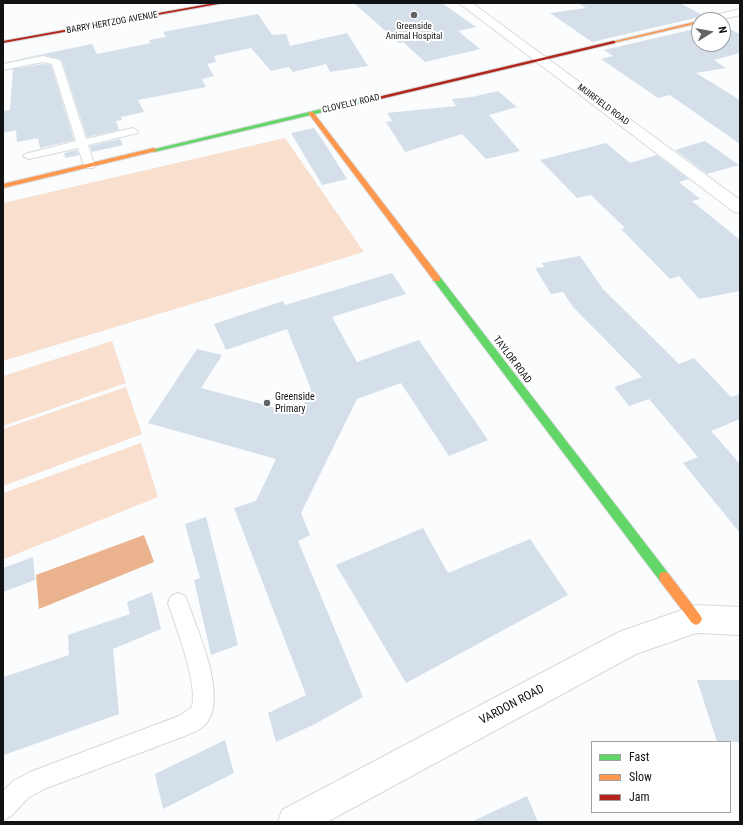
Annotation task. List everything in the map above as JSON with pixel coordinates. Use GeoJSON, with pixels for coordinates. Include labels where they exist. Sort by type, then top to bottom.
{"type":"FeatureCollection","features":[{"type":"Feature","properties":{"kind":"street","name":"BARRY HERTZOG AVENUE"},"geometry":{"type":"LineString","coordinates":[[3,42],[222,3]]}},
{"type":"Feature","properties":{"kind":"street","name":"MUIRFIELD ROAD"},"geometry":{"type":"LineString","coordinates":[[465,3],[740,208]]}},
{"type":"Feature","properties":{"kind":"street","name":"CLOVELLY ROAD"},"geometry":{"type":"LineString","coordinates":[[3,186],[691,24]]}},
{"type":"Feature","properties":{"kind":"street","name":"TAYLOR ROAD"},"geometry":{"type":"LineString","coordinates":[[311,114],[696,619]]}},
{"type":"Feature","properties":{"kind":"street","name":"VARDON ROAD"},"geometry":{"type":"LineString","coordinates":[[294,822],[628,642],[696,619],[740,621]]}},
{"type":"Feature","properties":{"kind":"lane"},"geometry":{"type":"LineString","coordinates":[[3,67],[43,59],[56,62],[89,166]]}},
{"type":"Feature","properties":{"kind":"lane"},"geometry":{"type":"LineString","coordinates":[[29,156],[133,132]]}},
{"type":"Feature","properties":{"kind":"lane"},"geometry":{"type":"LineString","coordinates":[[3,808],[20,790],[38,780],[181,727],[193,722],[201,713],[205,703],[203,684],[178,603]]}},
{"type":"Feature","properties":{"kind":"shaded area"},"geometry":{"type":"Polygon","coordinates":[[[285,138],[364,252],[3,361],[3,203],[285,138]]]}},
{"type":"Feature","properties":{"kind":"shaded area"},"geometry":{"type":"Polygon","coordinates":[[[112,341],[126,383],[3,426],[3,376],[112,341]]]}},
{"type":"Feature","properties":{"kind":"shaded area"},"geometry":{"type":"Polygon","coordinates":[[[126,387],[142,434],[3,486],[3,429],[126,387]]]}},
{"type":"Feature","properties":{"kind":"shaded area"},"geometry":{"type":"Polygon","coordinates":[[[141,443],[158,497],[4,559],[3,493],[141,443]]]}},
{"type":"Feature","properties":{"kind":"shaded area"},"geometry":{"type":"Polygon","coordinates":[[[144,535],[154,562],[39,609],[36,575],[144,535]]]}},
{"type":"Feature","properties":{"kind":"building","name":"Greenside Animal Hospital"},"geometry":{"type":"Polygon","coordinates":[[[354,3],[442,3],[476,27],[458,31],[480,49],[425,62],[403,42],[399,43],[354,3]]]}},
{"type":"Feature","properties":{"kind":"building"},"geometry":{"type":"Polygon","coordinates":[[[578,3],[680,3],[697,12],[691,12],[691,19],[592,42],[550,13],[586,8],[578,3]]]}},
{"type":"Feature","properties":{"kind":"building"},"geometry":{"type":"Polygon","coordinates":[[[258,14],[272,35],[286,34],[290,46],[347,33],[368,66],[330,72],[326,64],[293,72],[289,67],[271,71],[251,48],[214,56],[216,62],[207,64],[214,76],[202,79],[206,87],[138,100],[144,112],[121,117],[122,120],[116,121],[119,130],[87,137],[62,61],[43,55],[14,60],[92,44],[97,54],[151,43],[149,40],[166,37],[163,32],[258,14]]]}},
{"type":"Feature","properties":{"kind":"building"},"geometry":{"type":"Polygon","coordinates":[[[691,30],[691,52],[731,52],[731,30],[740,34],[740,53],[714,60],[726,68],[696,73],[740,100],[740,144],[670,95],[658,98],[601,59],[613,56],[604,50],[691,30]]]}},
{"type":"Feature","properties":{"kind":"building"},"geometry":{"type":"Polygon","coordinates":[[[43,64],[51,65],[74,140],[40,148],[38,138],[17,142],[16,130],[3,133],[3,111],[10,110],[13,69],[43,64]]]}},
{"type":"Feature","properties":{"kind":"building"},"geometry":{"type":"Polygon","coordinates":[[[498,91],[517,107],[489,115],[520,151],[486,159],[462,134],[405,152],[386,122],[392,121],[387,113],[456,106],[452,99],[472,97],[498,91]]]}},
{"type":"Feature","properties":{"kind":"building"},"geometry":{"type":"Polygon","coordinates":[[[314,128],[347,179],[322,185],[291,133],[314,128]]]}},
{"type":"Feature","properties":{"kind":"building"},"geometry":{"type":"Polygon","coordinates":[[[120,139],[123,145],[92,152],[90,146],[120,139]]]}},
{"type":"Feature","properties":{"kind":"building"},"geometry":{"type":"Polygon","coordinates":[[[705,141],[739,165],[707,174],[675,150],[705,141]]]}},
{"type":"Feature","properties":{"kind":"building"},"geometry":{"type":"Polygon","coordinates":[[[606,143],[630,163],[657,155],[689,179],[679,182],[700,199],[692,201],[740,240],[740,291],[699,299],[679,276],[670,279],[621,229],[625,228],[591,195],[577,198],[540,160],[606,143]]]}},
{"type":"Feature","properties":{"kind":"building"},"geometry":{"type":"Polygon","coordinates":[[[77,150],[79,155],[65,158],[64,153],[77,150]]]}},
{"type":"Feature","properties":{"kind":"building"},"geometry":{"type":"Polygon","coordinates":[[[580,256],[603,289],[679,364],[694,358],[731,397],[740,394],[740,419],[711,431],[740,464],[740,533],[683,463],[698,457],[649,399],[629,406],[614,387],[642,377],[573,307],[563,292],[551,294],[535,268],[544,267],[542,263],[580,256]]]}},
{"type":"Feature","properties":{"kind":"building"},"geometry":{"type":"Polygon","coordinates":[[[392,273],[406,294],[332,317],[357,362],[419,340],[488,440],[449,456],[401,383],[357,399],[301,513],[310,535],[298,541],[363,697],[315,724],[276,742],[268,713],[306,695],[234,508],[256,501],[276,459],[148,423],[197,349],[222,355],[201,388],[299,414],[311,389],[287,329],[226,350],[214,324],[283,301],[285,305],[392,273]]]}},
{"type":"Feature","properties":{"kind":"building"},"geometry":{"type":"Polygon","coordinates":[[[206,517],[238,645],[211,655],[194,580],[200,578],[185,524],[206,517]]]}},
{"type":"Feature","properties":{"kind":"building"},"geometry":{"type":"Polygon","coordinates":[[[423,528],[448,573],[530,539],[568,595],[406,683],[336,565],[423,528]]]}},
{"type":"Feature","properties":{"kind":"building"},"geometry":{"type":"Polygon","coordinates":[[[33,557],[35,580],[3,592],[3,568],[33,557]]]}},
{"type":"Feature","properties":{"kind":"building"},"geometry":{"type":"Polygon","coordinates":[[[152,592],[161,629],[113,649],[119,714],[4,755],[4,677],[69,655],[68,635],[130,614],[127,602],[152,592]]]}},
{"type":"Feature","properties":{"kind":"building"},"geometry":{"type":"Polygon","coordinates":[[[697,680],[740,680],[740,742],[717,741],[697,680]]]}},
{"type":"Feature","properties":{"kind":"building"},"geometry":{"type":"Polygon","coordinates":[[[225,740],[234,773],[163,809],[155,774],[225,740]]]}},
{"type":"Feature","properties":{"kind":"building"},"geometry":{"type":"Polygon","coordinates":[[[527,796],[538,822],[471,822],[527,796]]]}},
{"type":"Feature","properties":{"kind":"traffic: fast"},"geometry":{"type":"LineString","coordinates":[[154,150],[372,99]]}},
{"type":"Feature","properties":{"kind":"traffic: fast"},"geometry":{"type":"LineString","coordinates":[[437,279],[664,577]]}},
{"type":"Feature","properties":{"kind":"traffic: slow"},"geometry":{"type":"LineString","coordinates":[[613,42],[691,24]]}},
{"type":"Feature","properties":{"kind":"traffic: slow"},"geometry":{"type":"LineString","coordinates":[[311,113],[437,279]]}},
{"type":"Feature","properties":{"kind":"traffic: slow"},"geometry":{"type":"LineString","coordinates":[[3,186],[154,150]]}},
{"type":"Feature","properties":{"kind":"traffic: slow"},"geometry":{"type":"LineString","coordinates":[[664,577],[696,619]]}},
{"type":"Feature","properties":{"kind":"traffic: jam"},"geometry":{"type":"LineString","coordinates":[[3,42],[222,3]]}},
{"type":"Feature","properties":{"kind":"traffic: jam"},"geometry":{"type":"LineString","coordinates":[[372,99],[613,42]]}},
{"type":"Feature","properties":{"kind":"place","name":"Greenside Animal Hospital"},"geometry":{"type":"Point","coordinates":[414,15]}},
{"type":"Feature","properties":{"kind":"place","name":"Greenside Primary"},"geometry":{"type":"Point","coordinates":[267,403]}}]}
